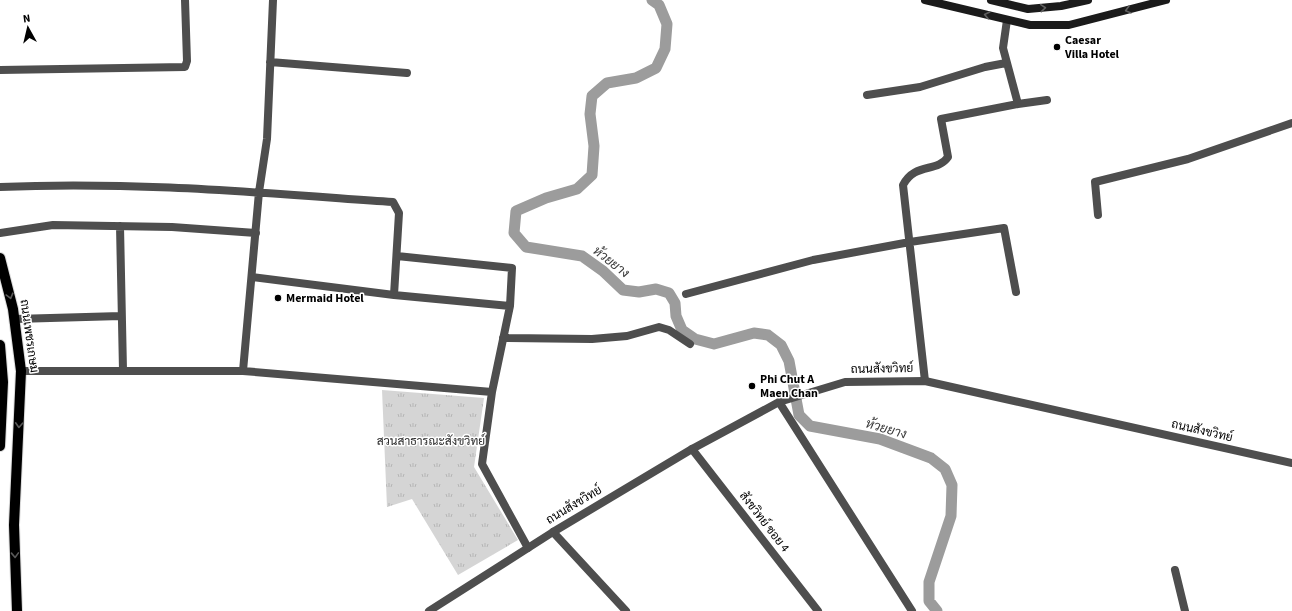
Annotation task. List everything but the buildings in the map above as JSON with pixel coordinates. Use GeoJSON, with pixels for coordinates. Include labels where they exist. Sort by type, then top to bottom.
{"type":"FeatureCollection","features":[{"type":"Feature","properties":{"kind":"main road"},"geometry":{"type":"LineString","coordinates":[[925,0],[1030,25],[1069,25],[1166,0]]}},
{"type":"Feature","properties":{"kind":"main road"},"geometry":{"type":"LineString","coordinates":[[991,0],[1028,9],[1088,0]]}},
{"type":"Feature","properties":{"kind":"main road","name":"ถนนเพชรเกษม"},"geometry":{"type":"LineString","coordinates":[[0,258],[15,319],[21,371],[14,525],[17,611]]}},
{"type":"Feature","properties":{"kind":"main road"},"geometry":{"type":"LineString","coordinates":[[0,345],[3,382],[0,445]]}},
{"type":"Feature","properties":{"kind":"street"},"geometry":{"type":"LineString","coordinates":[[0,70],[182,69],[185,67],[187,61],[185,0]]}},
{"type":"Feature","properties":{"kind":"street"},"geometry":{"type":"LineString","coordinates":[[243,371],[259,192],[267,139],[273,0]]}},
{"type":"Feature","properties":{"kind":"street"},"geometry":{"type":"LineString","coordinates":[[1007,20],[1003,48],[1018,104]]}},
{"type":"Feature","properties":{"kind":"street"},"geometry":{"type":"LineString","coordinates":[[270,62],[407,73]]}},
{"type":"Feature","properties":{"kind":"street"},"geometry":{"type":"LineString","coordinates":[[867,95],[920,87],[985,67],[1006,63]]}},
{"type":"Feature","properties":{"kind":"street"},"geometry":{"type":"LineString","coordinates":[[925,381],[903,185],[906,179],[916,170],[941,163],[948,158],[941,119],[1046,100]]}},
{"type":"Feature","properties":{"kind":"street"},"geometry":{"type":"LineString","coordinates":[[1098,215],[1095,182],[1188,159],[1292,123]]}},
{"type":"Feature","properties":{"kind":"street"},"geometry":{"type":"LineString","coordinates":[[0,187],[101,187],[259,192],[393,202],[399,213],[394,295]]}},
{"type":"Feature","properties":{"kind":"street"},"geometry":{"type":"LineString","coordinates":[[0,233],[53,225],[172,227],[256,233]]}},
{"type":"Feature","properties":{"kind":"street"},"geometry":{"type":"LineString","coordinates":[[120,226],[123,370]]}},
{"type":"Feature","properties":{"kind":"street"},"geometry":{"type":"LineString","coordinates":[[686,294],[813,260],[910,242],[1004,228],[1016,292]]}},
{"type":"Feature","properties":{"kind":"street"},"geometry":{"type":"LineString","coordinates":[[397,256],[512,268],[510,306],[492,392],[482,464],[528,548]]}},
{"type":"Feature","properties":{"kind":"street"},"geometry":{"type":"LineString","coordinates":[[252,277],[394,295],[510,306]]}},
{"type":"Feature","properties":{"kind":"street"},"geometry":{"type":"LineString","coordinates":[[15,319],[121,316]]}},
{"type":"Feature","properties":{"kind":"street"},"geometry":{"type":"LineString","coordinates":[[503,338],[592,339],[628,336],[659,327],[669,330],[690,344]]}},
{"type":"Feature","properties":{"kind":"street"},"geometry":{"type":"LineString","coordinates":[[21,371],[243,371],[492,392]]}},
{"type":"Feature","properties":{"kind":"street","name":"ถนนสังขวิทย์"},"geometry":{"type":"LineString","coordinates":[[429,611],[553,532],[692,449],[779,402],[845,382],[925,381],[1292,463]]}},
{"type":"Feature","properties":{"kind":"street"},"geometry":{"type":"LineString","coordinates":[[779,402],[912,611]]}},
{"type":"Feature","properties":{"kind":"street","name":"สังขวิทย์ ซอย 4"},"geometry":{"type":"LineString","coordinates":[[692,449],[818,611]]}},
{"type":"Feature","properties":{"kind":"street"},"geometry":{"type":"LineString","coordinates":[[553,532],[626,611]]}},
{"type":"Feature","properties":{"kind":"street"},"geometry":{"type":"LineString","coordinates":[[1175,570],[1185,611]]}},
{"type":"Feature","properties":{"kind":"green space","name":"สวนสาธารณะสังขวิทย์"},"geometry":{"type":"Polygon","coordinates":[[[382,390],[484,398],[474,467],[518,540],[458,575],[412,499],[387,507],[382,390]]]}},
{"type":"Feature","properties":{"kind":"waterway","name":"ห้วยยาง"},"geometry":{"type":"LineString","coordinates":[[652,0],[659,5],[667,24],[665,49],[656,68],[636,78],[607,83],[592,96],[590,114],[594,146],[592,175],[577,189],[546,198],[516,211],[514,233],[526,247],[582,256],[603,271],[623,290],[639,292],[656,289],[669,293],[675,303],[676,316],[682,330],[695,339],[714,344],[754,333],[768,335],[781,345],[789,361],[799,415],[810,426],[880,439],[931,458],[945,469],[952,485],[951,516],[929,582],[929,601],[937,611]]}},
{"type":"Feature","properties":{"kind":"place","name":"Caesar Villa Hotel"},"geometry":{"type":"Point","coordinates":[1057,47]}},
{"type":"Feature","properties":{"kind":"place","name":"Mermaid Hotel"},"geometry":{"type":"Point","coordinates":[278,298]}},
{"type":"Feature","properties":{"kind":"place","name":"Phi Chut A Maen Chan"},"geometry":{"type":"Point","coordinates":[752,386]}}]}
